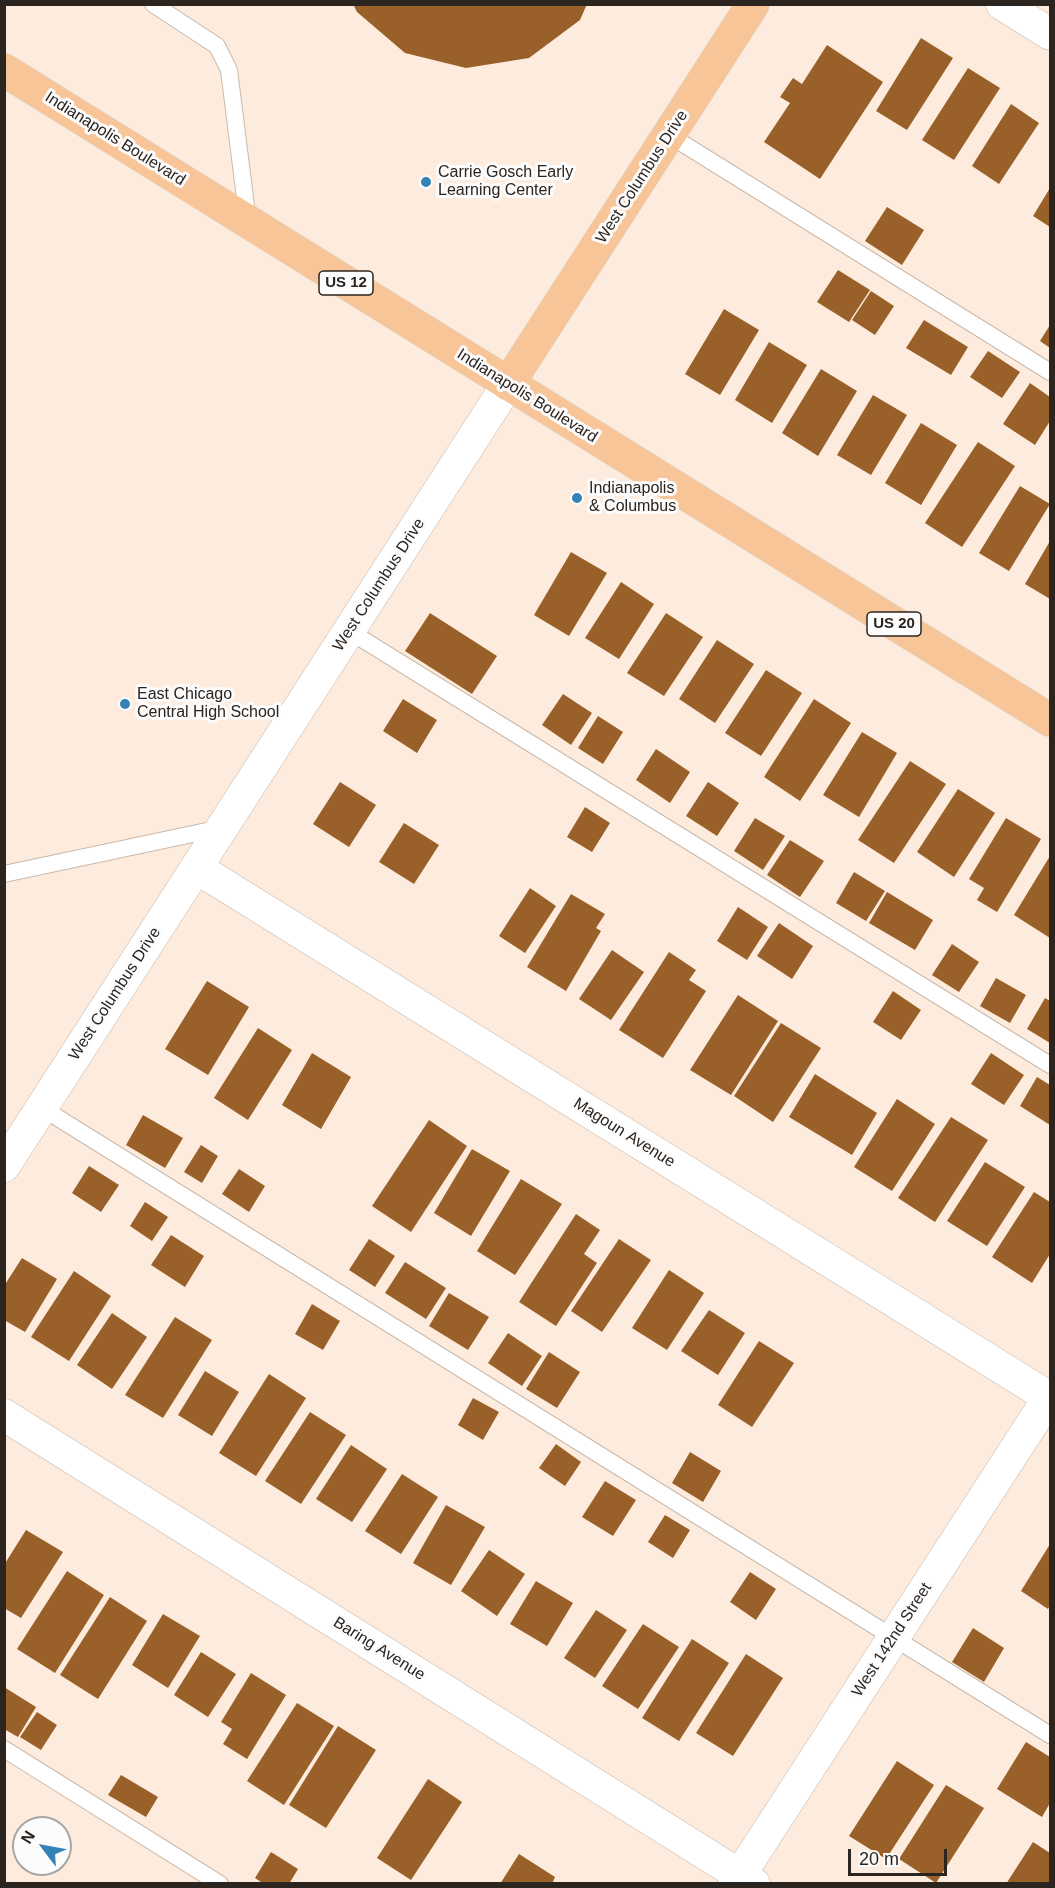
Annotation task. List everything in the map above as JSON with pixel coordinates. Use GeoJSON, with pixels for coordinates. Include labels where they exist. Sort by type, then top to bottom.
{"type":"FeatureCollection","features":[{"type":"Feature","properties":{"kind":"main road","name":"West Columbus Drive"},"geometry":{"type":"LineString","coordinates":[[508,384],[753,4]]}},
{"type":"Feature","properties":{"kind":"main road","name":"Indianapolis Boulevard"},"geometry":{"type":"LineString","coordinates":[[4,70],[1050,720]]}},
{"type":"Feature","properties":{"kind":"street"},"geometry":{"type":"LineString","coordinates":[[1002,4],[1050,34]]}},
{"type":"Feature","properties":{"kind":"street","name":"West Columbus Drive"},"geometry":{"type":"LineString","coordinates":[[4,1166],[508,384]]}},
{"type":"Feature","properties":{"kind":"street","name":"Magoun Avenue"},"geometry":{"type":"LineString","coordinates":[[196,868],[1050,1397]]}},
{"type":"Feature","properties":{"kind":"street","name":"West 142nd Street"},"geometry":{"type":"LineString","coordinates":[[742,1881],[894,1638],[1050,1397]]}},
{"type":"Feature","properties":{"kind":"street","name":"Baring Avenue"},"geometry":{"type":"LineString","coordinates":[[4,1415],[742,1881]]}},
{"type":"Feature","properties":{"kind":"lane"},"geometry":{"type":"LineString","coordinates":[[153,4],[217,46],[229,69],[248,222]]}},
{"type":"Feature","properties":{"kind":"lane"},"geometry":{"type":"LineString","coordinates":[[669,135],[1050,372]]}},
{"type":"Feature","properties":{"kind":"lane"},"geometry":{"type":"LineString","coordinates":[[349,632],[1050,1065]]}},
{"type":"Feature","properties":{"kind":"lane"},"geometry":{"type":"LineString","coordinates":[[4,874],[222,827]]}},
{"type":"Feature","properties":{"kind":"lane"},"geometry":{"type":"LineString","coordinates":[[42,1108],[1050,1735]]}},
{"type":"Feature","properties":{"kind":"lane"},"geometry":{"type":"LineString","coordinates":[[4,1749],[220,1884]]}},
{"type":"Feature","properties":{"kind":"building"},"geometry":{"type":"Polygon","coordinates":[[[353,4],[587,4],[580,20],[529,58],[466,68],[405,53],[357,12],[353,4]]]}},
{"type":"Feature","properties":{"kind":"building"},"geometry":{"type":"Polygon","coordinates":[[[921,38],[953,58],[907,130],[876,111],[921,38]]]}},
{"type":"Feature","properties":{"kind":"building"},"geometry":{"type":"Polygon","coordinates":[[[827,45],[883,82],[820,179],[764,142],[790,103],[780,97],[793,78],[802,84],[827,45]]]}},
{"type":"Feature","properties":{"kind":"building"},"geometry":{"type":"Polygon","coordinates":[[[968,68],[1000,88],[954,160],[922,140],[968,68]]]}},
{"type":"Feature","properties":{"kind":"building"},"geometry":{"type":"Polygon","coordinates":[[[1011,104],[1039,123],[999,184],[972,166],[1011,104]]]}},
{"type":"Feature","properties":{"kind":"building"},"geometry":{"type":"Polygon","coordinates":[[[1050,188],[1050,227],[1033,216],[1050,188]]]}},
{"type":"Feature","properties":{"kind":"building"},"geometry":{"type":"Polygon","coordinates":[[[887,207],[924,230],[902,265],[865,241],[887,207]]]}},
{"type":"Feature","properties":{"kind":"building"},"geometry":{"type":"Polygon","coordinates":[[[838,270],[870,290],[849,322],[817,302],[838,270]]]}},
{"type":"Feature","properties":{"kind":"building"},"geometry":{"type":"Polygon","coordinates":[[[871,291],[894,306],[875,335],[852,320],[871,291]]]}},
{"type":"Feature","properties":{"kind":"building"},"geometry":{"type":"Polygon","coordinates":[[[724,309],[759,330],[720,395],[685,374],[724,309]]]}},
{"type":"Feature","properties":{"kind":"building"},"geometry":{"type":"Polygon","coordinates":[[[924,320],[968,347],[951,375],[906,348],[924,320]]]}},
{"type":"Feature","properties":{"kind":"building"},"geometry":{"type":"Polygon","coordinates":[[[1050,325],[1050,348],[1040,341],[1050,325]]]}},
{"type":"Feature","properties":{"kind":"building"},"geometry":{"type":"Polygon","coordinates":[[[769,342],[807,365],[772,423],[735,400],[769,342]]]}},
{"type":"Feature","properties":{"kind":"building"},"geometry":{"type":"Polygon","coordinates":[[[988,351],[1020,372],[1002,398],[970,377],[988,351]]]}},
{"type":"Feature","properties":{"kind":"building"},"geometry":{"type":"Polygon","coordinates":[[[821,369],[857,391],[818,456],[782,433],[821,369]]]}},
{"type":"Feature","properties":{"kind":"building"},"geometry":{"type":"Polygon","coordinates":[[[1030,383],[1050,397],[1050,421],[1035,445],[1003,424],[1030,383]]]}},
{"type":"Feature","properties":{"kind":"building"},"geometry":{"type":"Polygon","coordinates":[[[873,395],[907,415],[871,475],[837,455],[873,395]]]}},
{"type":"Feature","properties":{"kind":"building"},"geometry":{"type":"Polygon","coordinates":[[[921,423],[957,445],[921,505],[885,483],[921,423]]]}},
{"type":"Feature","properties":{"kind":"building"},"geometry":{"type":"Polygon","coordinates":[[[978,442],[1015,466],[962,547],[925,523],[978,442]]]}},
{"type":"Feature","properties":{"kind":"building"},"geometry":{"type":"Polygon","coordinates":[[[1020,486],[1050,504],[1009,571],[979,553],[1020,486]]]}},
{"type":"Feature","properties":{"kind":"building"},"geometry":{"type":"Polygon","coordinates":[[[1050,541],[1050,599],[1025,584],[1050,541]]]}},
{"type":"Feature","properties":{"kind":"building"},"geometry":{"type":"Polygon","coordinates":[[[571,552],[607,573],[569,636],[534,615],[571,552]]]}},
{"type":"Feature","properties":{"kind":"building"},"geometry":{"type":"Polygon","coordinates":[[[621,582],[654,604],[619,659],[585,638],[621,582]]]}},
{"type":"Feature","properties":{"kind":"building"},"geometry":{"type":"Polygon","coordinates":[[[430,613],[497,656],[472,694],[405,651],[430,613]]]}},
{"type":"Feature","properties":{"kind":"building"},"geometry":{"type":"Polygon","coordinates":[[[666,613],[703,637],[664,696],[627,673],[666,613]]]}},
{"type":"Feature","properties":{"kind":"building"},"geometry":{"type":"Polygon","coordinates":[[[717,640],[754,664],[715,723],[679,699],[717,640]]]}},
{"type":"Feature","properties":{"kind":"building"},"geometry":{"type":"Polygon","coordinates":[[[766,670],[802,693],[761,756],[725,733],[766,670]]]}},
{"type":"Feature","properties":{"kind":"building"},"geometry":{"type":"Polygon","coordinates":[[[563,694],[592,713],[571,745],[542,725],[563,694]]]}},
{"type":"Feature","properties":{"kind":"building"},"geometry":{"type":"Polygon","coordinates":[[[403,699],[437,720],[417,753],[383,731],[403,699]]]}},
{"type":"Feature","properties":{"kind":"building"},"geometry":{"type":"Polygon","coordinates":[[[814,699],[851,723],[800,801],[764,777],[814,699]]]}},
{"type":"Feature","properties":{"kind":"building"},"geometry":{"type":"Polygon","coordinates":[[[598,716],[623,732],[603,764],[578,748],[598,716]]]}},
{"type":"Feature","properties":{"kind":"building"},"geometry":{"type":"Polygon","coordinates":[[[862,732],[897,753],[859,817],[823,795],[862,732]]]}},
{"type":"Feature","properties":{"kind":"building"},"geometry":{"type":"Polygon","coordinates":[[[656,749],[690,772],[670,803],[636,780],[656,749]]]}},
{"type":"Feature","properties":{"kind":"building"},"geometry":{"type":"Polygon","coordinates":[[[910,761],[946,784],[894,863],[858,840],[910,761]]]}},
{"type":"Feature","properties":{"kind":"building"},"geometry":{"type":"Polygon","coordinates":[[[340,782],[376,805],[349,847],[313,824],[340,782]]]}},
{"type":"Feature","properties":{"kind":"building"},"geometry":{"type":"Polygon","coordinates":[[[708,782],[739,803],[717,836],[686,816],[708,782]]]}},
{"type":"Feature","properties":{"kind":"building"},"geometry":{"type":"Polygon","coordinates":[[[958,789],[995,813],[954,877],[917,852],[958,789]]]}},
{"type":"Feature","properties":{"kind":"building"},"geometry":{"type":"Polygon","coordinates":[[[585,807],[610,823],[592,852],[567,837],[585,807]]]}},
{"type":"Feature","properties":{"kind":"building"},"geometry":{"type":"Polygon","coordinates":[[[755,818],[785,836],[763,870],[734,851],[755,818]]]}},
{"type":"Feature","properties":{"kind":"building"},"geometry":{"type":"Polygon","coordinates":[[[1006,818],[1041,839],[997,912],[977,900],[984,888],[969,879],[1006,818]]]}},
{"type":"Feature","properties":{"kind":"building"},"geometry":{"type":"Polygon","coordinates":[[[404,823],[439,845],[414,884],[379,862],[404,823]]]}},
{"type":"Feature","properties":{"kind":"building"},"geometry":{"type":"Polygon","coordinates":[[[790,840],[824,861],[800,897],[767,875],[790,840]]]}},
{"type":"Feature","properties":{"kind":"building"},"geometry":{"type":"Polygon","coordinates":[[[1050,856],[1050,938],[1014,915],[1050,856]]]}},
{"type":"Feature","properties":{"kind":"building"},"geometry":{"type":"Polygon","coordinates":[[[854,872],[885,891],[866,921],[836,903],[854,872]]]}},
{"type":"Feature","properties":{"kind":"building"},"geometry":{"type":"Polygon","coordinates":[[[530,888],[556,906],[525,953],[499,936],[530,888]]]}},
{"type":"Feature","properties":{"kind":"building"},"geometry":{"type":"Polygon","coordinates":[[[887,892],[933,920],[915,950],[869,923],[887,892]]]}},
{"type":"Feature","properties":{"kind":"building"},"geometry":{"type":"Polygon","coordinates":[[[571,894],[605,914],[596,928],[601,931],[566,991],[527,967],[571,894]]]}},
{"type":"Feature","properties":{"kind":"building"},"geometry":{"type":"Polygon","coordinates":[[[738,907],[768,927],[747,960],[717,941],[738,907]]]}},
{"type":"Feature","properties":{"kind":"building"},"geometry":{"type":"Polygon","coordinates":[[[779,923],[813,946],[792,979],[757,956],[779,923]]]}},
{"type":"Feature","properties":{"kind":"building"},"geometry":{"type":"Polygon","coordinates":[[[952,944],[979,962],[959,992],[932,975],[952,944]]]}},
{"type":"Feature","properties":{"kind":"building"},"geometry":{"type":"Polygon","coordinates":[[[612,950],[644,972],[611,1020],[579,999],[612,950]]]}},
{"type":"Feature","properties":{"kind":"building"},"geometry":{"type":"Polygon","coordinates":[[[669,952],[696,970],[689,980],[706,991],[663,1058],[619,1030],[669,952]]]}},
{"type":"Feature","properties":{"kind":"building"},"geometry":{"type":"Polygon","coordinates":[[[996,978],[1026,995],[1010,1023],[980,1006],[996,978]]]}},
{"type":"Feature","properties":{"kind":"building"},"geometry":{"type":"Polygon","coordinates":[[[207,981],[249,1007],[208,1075],[165,1049],[207,981]]]}},
{"type":"Feature","properties":{"kind":"building"},"geometry":{"type":"Polygon","coordinates":[[[893,991],[921,1010],[901,1040],[873,1022],[893,991]]]}},
{"type":"Feature","properties":{"kind":"building"},"geometry":{"type":"Polygon","coordinates":[[[738,995],[778,1021],[731,1095],[690,1070],[738,995]]]}},
{"type":"Feature","properties":{"kind":"building"},"geometry":{"type":"Polygon","coordinates":[[[1045,998],[1050,1001],[1050,1043],[1027,1029],[1045,998]]]}},
{"type":"Feature","properties":{"kind":"building"},"geometry":{"type":"Polygon","coordinates":[[[781,1023],[821,1048],[773,1122],[734,1096],[781,1023]]]}},
{"type":"Feature","properties":{"kind":"building"},"geometry":{"type":"Polygon","coordinates":[[[258,1028],[292,1050],[248,1120],[214,1098],[258,1028]]]}},
{"type":"Feature","properties":{"kind":"building"},"geometry":{"type":"Polygon","coordinates":[[[312,1053],[351,1077],[321,1129],[282,1105],[312,1053]]]}},
{"type":"Feature","properties":{"kind":"building"},"geometry":{"type":"Polygon","coordinates":[[[991,1053],[1024,1075],[1004,1105],[971,1084],[991,1053]]]}},
{"type":"Feature","properties":{"kind":"building"},"geometry":{"type":"Polygon","coordinates":[[[815,1074],[877,1113],[852,1155],[789,1117],[815,1074]]]}},
{"type":"Feature","properties":{"kind":"building"},"geometry":{"type":"Polygon","coordinates":[[[1037,1077],[1050,1085],[1050,1125],[1020,1106],[1037,1077]]]}},
{"type":"Feature","properties":{"kind":"building"},"geometry":{"type":"Polygon","coordinates":[[[897,1099],[935,1124],[892,1191],[854,1167],[897,1099]]]}},
{"type":"Feature","properties":{"kind":"building"},"geometry":{"type":"Polygon","coordinates":[[[143,1115],[183,1138],[165,1168],[126,1145],[143,1115]]]}},
{"type":"Feature","properties":{"kind":"building"},"geometry":{"type":"Polygon","coordinates":[[[951,1117],[988,1140],[935,1222],[898,1198],[951,1117]]]}},
{"type":"Feature","properties":{"kind":"building"},"geometry":{"type":"Polygon","coordinates":[[[429,1120],[467,1146],[411,1232],[372,1206],[429,1120]]]}},
{"type":"Feature","properties":{"kind":"building"},"geometry":{"type":"Polygon","coordinates":[[[201,1145],[218,1156],[202,1183],[184,1172],[201,1145]]]}},
{"type":"Feature","properties":{"kind":"building"},"geometry":{"type":"Polygon","coordinates":[[[472,1149],[510,1171],[471,1236],[434,1213],[472,1149]]]}},
{"type":"Feature","properties":{"kind":"building"},"geometry":{"type":"Polygon","coordinates":[[[985,1162],[1025,1187],[987,1246],[947,1221],[985,1162]]]}},
{"type":"Feature","properties":{"kind":"building"},"geometry":{"type":"Polygon","coordinates":[[[89,1166],[119,1185],[101,1212],[72,1193],[89,1166]]]}},
{"type":"Feature","properties":{"kind":"building"},"geometry":{"type":"Polygon","coordinates":[[[239,1169],[265,1186],[249,1212],[222,1194],[239,1169]]]}},
{"type":"Feature","properties":{"kind":"building"},"geometry":{"type":"Polygon","coordinates":[[[521,1179],[562,1204],[515,1275],[477,1251],[521,1179]]]}},
{"type":"Feature","properties":{"kind":"building"},"geometry":{"type":"Polygon","coordinates":[[[1034,1192],[1050,1202],[1050,1254],[1032,1283],[992,1257],[1034,1192]]]}},
{"type":"Feature","properties":{"kind":"building"},"geometry":{"type":"Polygon","coordinates":[[[145,1202],[168,1217],[152,1241],[130,1226],[145,1202]]]}},
{"type":"Feature","properties":{"kind":"building"},"geometry":{"type":"Polygon","coordinates":[[[576,1214],[600,1230],[584,1254],[597,1263],[556,1326],[519,1302],[576,1214]]]}},
{"type":"Feature","properties":{"kind":"building"},"geometry":{"type":"Polygon","coordinates":[[[171,1235],[204,1256],[185,1287],[151,1265],[171,1235]]]}},
{"type":"Feature","properties":{"kind":"building"},"geometry":{"type":"Polygon","coordinates":[[[369,1239],[395,1256],[375,1287],[349,1270],[369,1239]]]}},
{"type":"Feature","properties":{"kind":"building"},"geometry":{"type":"Polygon","coordinates":[[[619,1239],[651,1260],[602,1332],[571,1311],[619,1239]]]}},
{"type":"Feature","properties":{"kind":"building"},"geometry":{"type":"Polygon","coordinates":[[[22,1258],[57,1279],[25,1332],[4,1320],[4,1286],[22,1258]]]}},
{"type":"Feature","properties":{"kind":"building"},"geometry":{"type":"Polygon","coordinates":[[[405,1262],[446,1288],[426,1319],[385,1293],[405,1262]]]}},
{"type":"Feature","properties":{"kind":"building"},"geometry":{"type":"Polygon","coordinates":[[[669,1270],[704,1293],[667,1350],[632,1328],[669,1270]]]}},
{"type":"Feature","properties":{"kind":"building"},"geometry":{"type":"Polygon","coordinates":[[[74,1271],[111,1296],[69,1361],[31,1337],[74,1271]]]}},
{"type":"Feature","properties":{"kind":"building"},"geometry":{"type":"Polygon","coordinates":[[[449,1293],[489,1317],[468,1350],[429,1326],[449,1293]]]}},
{"type":"Feature","properties":{"kind":"building"},"geometry":{"type":"Polygon","coordinates":[[[312,1304],[340,1321],[323,1350],[295,1334],[312,1304]]]}},
{"type":"Feature","properties":{"kind":"building"},"geometry":{"type":"Polygon","coordinates":[[[709,1310],[745,1333],[718,1375],[681,1351],[709,1310]]]}},
{"type":"Feature","properties":{"kind":"building"},"geometry":{"type":"Polygon","coordinates":[[[112,1313],[147,1337],[112,1389],[77,1365],[112,1313]]]}},
{"type":"Feature","properties":{"kind":"building"},"geometry":{"type":"Polygon","coordinates":[[[175,1317],[212,1340],[163,1418],[125,1395],[175,1317]]]}},
{"type":"Feature","properties":{"kind":"building"},"geometry":{"type":"Polygon","coordinates":[[[508,1333],[542,1356],[522,1386],[488,1363],[508,1333]]]}},
{"type":"Feature","properties":{"kind":"building"},"geometry":{"type":"Polygon","coordinates":[[[759,1341],[794,1363],[752,1427],[718,1405],[759,1341]]]}},
{"type":"Feature","properties":{"kind":"building"},"geometry":{"type":"Polygon","coordinates":[[[549,1352],[580,1372],[557,1408],[526,1389],[549,1352]]]}},
{"type":"Feature","properties":{"kind":"building"},"geometry":{"type":"Polygon","coordinates":[[[205,1371],[239,1392],[212,1436],[178,1415],[205,1371]]]}},
{"type":"Feature","properties":{"kind":"building"},"geometry":{"type":"Polygon","coordinates":[[[269,1374],[306,1398],[256,1476],[219,1453],[269,1374]]]}},
{"type":"Feature","properties":{"kind":"building"},"geometry":{"type":"Polygon","coordinates":[[[473,1398],[499,1412],[483,1440],[458,1425],[473,1398]]]}},
{"type":"Feature","properties":{"kind":"building"},"geometry":{"type":"Polygon","coordinates":[[[310,1412],[346,1435],[301,1504],[265,1481],[310,1412]]]}},
{"type":"Feature","properties":{"kind":"building"},"geometry":{"type":"Polygon","coordinates":[[[556,1444],[581,1462],[565,1486],[539,1468],[556,1444]]]}},
{"type":"Feature","properties":{"kind":"building"},"geometry":{"type":"Polygon","coordinates":[[[351,1445],[387,1469],[352,1522],[316,1499],[351,1445]]]}},
{"type":"Feature","properties":{"kind":"building"},"geometry":{"type":"Polygon","coordinates":[[[690,1452],[721,1471],[703,1502],[672,1483],[690,1452]]]}},
{"type":"Feature","properties":{"kind":"building"},"geometry":{"type":"Polygon","coordinates":[[[402,1474],[438,1497],[401,1554],[365,1531],[402,1474]]]}},
{"type":"Feature","properties":{"kind":"building"},"geometry":{"type":"Polygon","coordinates":[[[605,1481],[636,1500],[613,1536],[582,1517],[605,1481]]]}},
{"type":"Feature","properties":{"kind":"building"},"geometry":{"type":"Polygon","coordinates":[[[446,1505],[485,1527],[451,1585],[413,1563],[446,1505]]]}},
{"type":"Feature","properties":{"kind":"building"},"geometry":{"type":"Polygon","coordinates":[[[665,1515],[690,1530],[673,1558],[648,1542],[665,1515]]]}},
{"type":"Feature","properties":{"kind":"building"},"geometry":{"type":"Polygon","coordinates":[[[26,1530],[63,1552],[21,1618],[4,1608],[4,1565],[26,1530]]]}},
{"type":"Feature","properties":{"kind":"building"},"geometry":{"type":"Polygon","coordinates":[[[1050,1544],[1050,1605],[1048,1609],[1021,1591],[1050,1544]]]}},
{"type":"Feature","properties":{"kind":"building"},"geometry":{"type":"Polygon","coordinates":[[[489,1550],[525,1574],[497,1616],[461,1591],[489,1550]]]}},
{"type":"Feature","properties":{"kind":"building"},"geometry":{"type":"Polygon","coordinates":[[[67,1571],[104,1595],[55,1673],[17,1649],[67,1571]]]}},
{"type":"Feature","properties":{"kind":"building"},"geometry":{"type":"Polygon","coordinates":[[[750,1572],[776,1589],[756,1620],[730,1602],[750,1572]]]}},
{"type":"Feature","properties":{"kind":"building"},"geometry":{"type":"Polygon","coordinates":[[[536,1581],[573,1603],[547,1646],[510,1624],[536,1581]]]}},
{"type":"Feature","properties":{"kind":"building"},"geometry":{"type":"Polygon","coordinates":[[[110,1597],[147,1621],[98,1699],[60,1675],[110,1597]]]}},
{"type":"Feature","properties":{"kind":"building"},"geometry":{"type":"Polygon","coordinates":[[[596,1610],[627,1630],[595,1678],[564,1658],[596,1610]]]}},
{"type":"Feature","properties":{"kind":"building"},"geometry":{"type":"Polygon","coordinates":[[[163,1614],[200,1636],[168,1688],[132,1665],[163,1614]]]}},
{"type":"Feature","properties":{"kind":"building"},"geometry":{"type":"Polygon","coordinates":[[[643,1624],[679,1647],[638,1709],[602,1686],[643,1624]]]}},
{"type":"Feature","properties":{"kind":"building"},"geometry":{"type":"Polygon","coordinates":[[[973,1628],[1004,1648],[984,1682],[952,1662],[973,1628]]]}},
{"type":"Feature","properties":{"kind":"building"},"geometry":{"type":"Polygon","coordinates":[[[692,1639],[729,1663],[679,1741],[642,1718],[692,1639]]]}},
{"type":"Feature","properties":{"kind":"building"},"geometry":{"type":"Polygon","coordinates":[[[201,1652],[236,1674],[208,1717],[174,1695],[201,1652]]]}},
{"type":"Feature","properties":{"kind":"building"},"geometry":{"type":"Polygon","coordinates":[[[746,1654],[783,1678],[733,1756],[696,1733],[746,1654]]]}},
{"type":"Feature","properties":{"kind":"building"},"geometry":{"type":"Polygon","coordinates":[[[251,1673],[286,1695],[247,1759],[223,1744],[232,1729],[221,1722],[251,1673]]]}},
{"type":"Feature","properties":{"kind":"building"},"geometry":{"type":"Polygon","coordinates":[[[4,1687],[36,1707],[18,1737],[4,1729],[4,1687]]]}},
{"type":"Feature","properties":{"kind":"building"},"geometry":{"type":"Polygon","coordinates":[[[297,1703],[334,1726],[284,1805],[247,1781],[297,1703]]]}},
{"type":"Feature","properties":{"kind":"building"},"geometry":{"type":"Polygon","coordinates":[[[37,1712],[57,1725],[41,1750],[20,1737],[37,1712]]]}},
{"type":"Feature","properties":{"kind":"building"},"geometry":{"type":"Polygon","coordinates":[[[338,1726],[376,1750],[326,1828],[289,1805],[338,1726]]]}},
{"type":"Feature","properties":{"kind":"building"},"geometry":{"type":"Polygon","coordinates":[[[1026,1742],[1050,1757],[1050,1803],[1042,1817],[997,1789],[1026,1742]]]}},
{"type":"Feature","properties":{"kind":"building"},"geometry":{"type":"Polygon","coordinates":[[[897,1761],[934,1785],[886,1859],[849,1836],[897,1761]]]}},
{"type":"Feature","properties":{"kind":"building"},"geometry":{"type":"Polygon","coordinates":[[[121,1775],[158,1797],[146,1817],[108,1795],[121,1775]]]}},
{"type":"Feature","properties":{"kind":"building"},"geometry":{"type":"Polygon","coordinates":[[[428,1779],[462,1802],[411,1880],[377,1858],[428,1779]]]}},
{"type":"Feature","properties":{"kind":"building"},"geometry":{"type":"Polygon","coordinates":[[[946,1785],[984,1808],[936,1883],[899,1859],[946,1785]]]}},
{"type":"Feature","properties":{"kind":"building"},"geometry":{"type":"Polygon","coordinates":[[[1033,1842],[1050,1853],[1050,1884],[1006,1884],[1033,1842]]]}},
{"type":"Feature","properties":{"kind":"building"},"geometry":{"type":"Polygon","coordinates":[[[271,1852],[298,1869],[289,1884],[264,1884],[255,1878],[271,1852]]]}},
{"type":"Feature","properties":{"kind":"building"},"geometry":{"type":"Polygon","coordinates":[[[519,1854],[555,1877],[552,1884],[500,1884],[519,1854]]]}},
{"type":"Feature","properties":{"kind":"place","name":"Carrie Gosch Early Learning Center"},"geometry":{"type":"Point","coordinates":[426,182]}},
{"type":"Feature","properties":{"kind":"place","name":"Indianapolis & Columbus"},"geometry":{"type":"Point","coordinates":[577,498]}},
{"type":"Feature","properties":{"kind":"place","name":"East Chicago Central High School"},"geometry":{"type":"Point","coordinates":[125,704]}}]}
